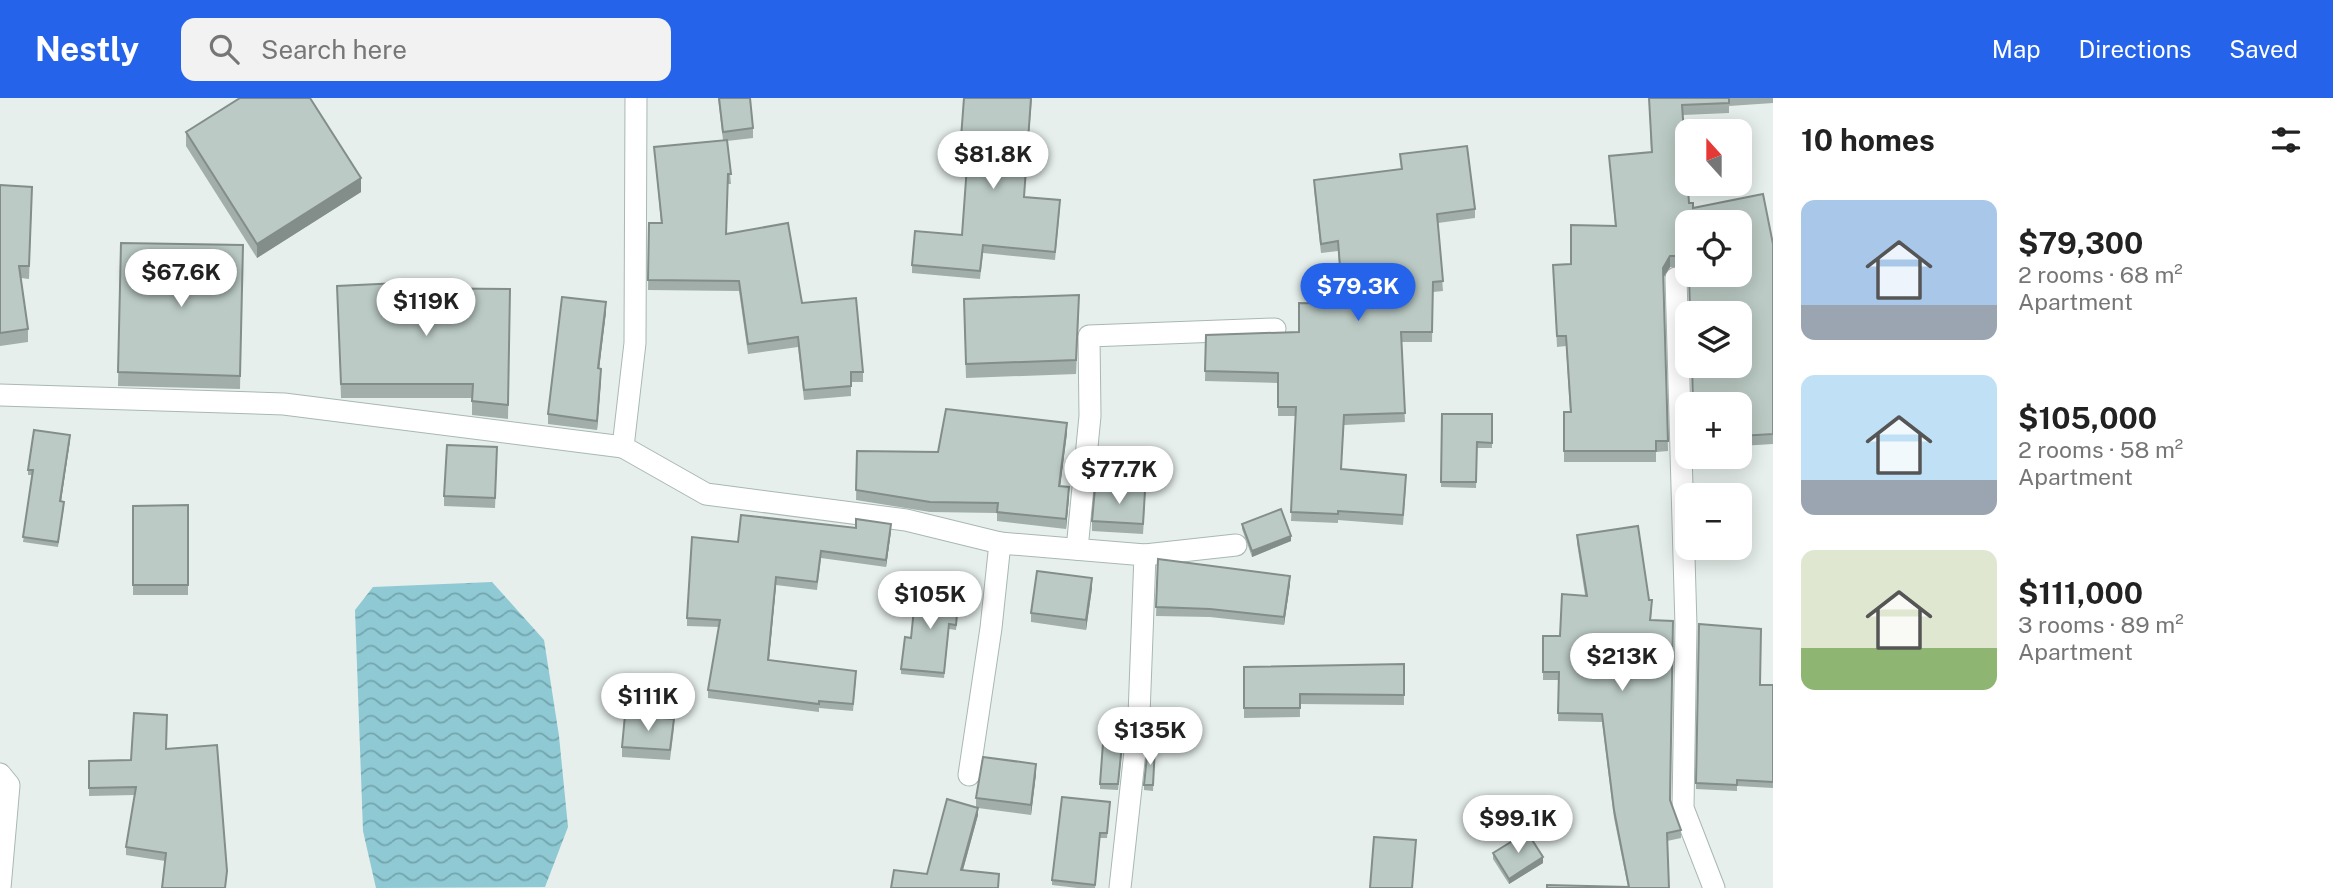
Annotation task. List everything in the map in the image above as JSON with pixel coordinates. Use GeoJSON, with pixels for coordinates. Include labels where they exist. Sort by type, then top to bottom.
{"type":"FeatureCollection","features":[{"type":"Feature","properties":{"kind":"street"},"geometry":{"type":"LineString","coordinates":[[623,447],[635,343],[636,98]]}},
{"type":"Feature","properties":{"kind":"street"},"geometry":{"type":"LineString","coordinates":[[1676,287],[1686,626],[1683,808],[1714,888]]}},
{"type":"Feature","properties":{"kind":"street"},"geometry":{"type":"LineString","coordinates":[[1077,549],[1090,416],[1089,336],[1275,329]]}},
{"type":"Feature","properties":{"kind":"street"},"geometry":{"type":"LineString","coordinates":[[0,395],[284,404],[623,447],[706,494],[906,520],[1000,543],[1144,555],[1236,545]]}},
{"type":"Feature","properties":{"kind":"street"},"geometry":{"type":"LineString","coordinates":[[969,775],[991,628],[1000,543]]}},
{"type":"Feature","properties":{"kind":"street"},"geometry":{"type":"LineString","coordinates":[[1120,888],[1139,715],[1144,555]]}},
{"type":"Feature","properties":{"kind":"street"},"geometry":{"type":"LineString","coordinates":[[0,774],[9,785],[0,888]]}},
{"type":"Feature","properties":{"kind":"water"},"geometry":{"type":"Polygon","coordinates":[[[492,582],[544,640],[559,736],[568,827],[545,887],[376,888],[363,831],[355,610],[373,587],[492,582]]]}},
{"type":"Feature","properties":{"kind":"building"},"geometry":{"type":"Polygon","coordinates":[[[240,98],[310,98],[361,178],[257,244],[186,132],[240,98]]]}},
{"type":"Feature","properties":{"kind":"building"},"geometry":{"type":"Polygon","coordinates":[[[719,98],[750,98],[753,128],[723,132],[719,98]]]}},
{"type":"Feature","properties":{"kind":"building"},"geometry":{"type":"Polygon","coordinates":[[[964,98],[1031,98],[1024,197],[1060,200],[1055,252],[983,245],[980,271],[912,265],[915,231],[962,235],[969,138],[961,138],[964,98]]]}},
{"type":"Feature","properties":{"kind":"building"},"geometry":{"type":"Polygon","coordinates":[[[1649,98],[1729,98],[1729,103],[1682,105],[1683,119],[1675,119],[1675,196],[1688,196],[1693,208],[1763,194],[1773,244],[1773,434],[1752,435],[1752,392],[1693,392],[1692,378],[1752,378],[1752,301],[1690,301],[1689,287],[1752,287],[1752,210],[1675,210],[1675,256],[1670,256],[1663,268],[1668,441],[1656,441],[1656,451],[1564,451],[1564,412],[1571,412],[1566,336],[1557,336],[1553,265],[1571,264],[1571,225],[1616,226],[1609,156],[1652,152],[1649,98]]]}},
{"type":"Feature","properties":{"kind":"building"},"geometry":{"type":"Polygon","coordinates":[[[727,140],[731,174],[728,174],[726,234],[788,223],[802,303],[856,298],[863,372],[851,372],[851,386],[804,390],[798,337],[748,344],[739,281],[648,280],[649,223],[662,223],[654,147],[727,140]]]}},
{"type":"Feature","properties":{"kind":"building"},"geometry":{"type":"Polygon","coordinates":[[[1467,146],[1475,209],[1437,214],[1443,281],[1433,282],[1432,332],[1401,332],[1405,413],[1344,415],[1341,469],[1406,475],[1403,515],[1338,511],[1338,514],[1291,512],[1296,407],[1278,407],[1278,373],[1205,371],[1206,335],[1299,332],[1299,303],[1343,304],[1338,241],[1321,244],[1314,180],[1402,169],[1400,154],[1467,146]]]}},
{"type":"Feature","properties":{"kind":"building"},"geometry":{"type":"Polygon","coordinates":[[[0,185],[32,187],[29,266],[19,266],[28,329],[0,333],[0,185]]]}},
{"type":"Feature","properties":{"kind":"building"},"geometry":{"type":"Polygon","coordinates":[[[121,243],[243,245],[240,376],[118,372],[121,243]]]}},
{"type":"Feature","properties":{"kind":"building"},"geometry":{"type":"Polygon","coordinates":[[[399,283],[399,288],[510,289],[508,405],[472,401],[473,384],[341,384],[337,286],[399,283]]]}},
{"type":"Feature","properties":{"kind":"building"},"geometry":{"type":"Polygon","coordinates":[[[1079,295],[1076,360],[966,364],[964,299],[1079,295]]]}},
{"type":"Feature","properties":{"kind":"building"},"geometry":{"type":"Polygon","coordinates":[[[562,297],[606,302],[598,368],[601,369],[597,421],[548,414],[562,297]]]}},
{"type":"Feature","properties":{"kind":"building"},"geometry":{"type":"Polygon","coordinates":[[[946,409],[1067,423],[1059,486],[1069,487],[1066,519],[997,512],[998,503],[930,502],[856,490],[857,451],[938,452],[946,409]]]}},
{"type":"Feature","properties":{"kind":"building"},"geometry":{"type":"Polygon","coordinates":[[[1442,414],[1492,414],[1492,443],[1477,442],[1476,482],[1441,482],[1442,414]]]}},
{"type":"Feature","properties":{"kind":"building"},"geometry":{"type":"Polygon","coordinates":[[[34,430],[70,435],[60,501],[64,502],[58,542],[23,537],[33,470],[28,470],[34,430]]]}},
{"type":"Feature","properties":{"kind":"building"},"geometry":{"type":"Polygon","coordinates":[[[447,445],[497,447],[495,498],[444,496],[447,445]]]}},
{"type":"Feature","properties":{"kind":"building"},"geometry":{"type":"Polygon","coordinates":[[[1095,488],[1145,491],[1143,524],[1092,521],[1095,488]]]}},
{"type":"Feature","properties":{"kind":"building"},"geometry":{"type":"Polygon","coordinates":[[[188,505],[188,585],[133,585],[133,506],[188,505]]]}},
{"type":"Feature","properties":{"kind":"building"},"geometry":{"type":"Polygon","coordinates":[[[1281,509],[1291,536],[1252,551],[1242,524],[1281,509]]]}},
{"type":"Feature","properties":{"kind":"building"},"geometry":{"type":"Polygon","coordinates":[[[741,515],[856,528],[856,519],[891,524],[886,560],[821,551],[817,582],[776,577],[768,660],[856,671],[853,704],[819,701],[819,704],[708,690],[720,620],[687,618],[692,537],[738,542],[741,515]]]}},
{"type":"Feature","properties":{"kind":"building"},"geometry":{"type":"Polygon","coordinates":[[[1638,526],[1649,600],[1652,600],[1650,620],[1673,621],[1670,800],[1681,830],[1667,833],[1669,888],[1547,888],[1547,885],[1629,887],[1614,810],[1602,714],[1558,713],[1559,672],[1543,672],[1543,636],[1560,636],[1562,594],[1587,596],[1577,535],[1638,526]]]}},
{"type":"Feature","properties":{"kind":"building"},"geometry":{"type":"Polygon","coordinates":[[[1158,559],[1290,576],[1284,617],[1210,609],[1156,607],[1158,559]]]}},
{"type":"Feature","properties":{"kind":"building"},"geometry":{"type":"Polygon","coordinates":[[[1037,571],[1092,578],[1086,620],[1031,613],[1037,571]]]}},
{"type":"Feature","properties":{"kind":"building"},"geometry":{"type":"Polygon","coordinates":[[[916,589],[959,593],[956,625],[949,624],[944,673],[901,669],[905,637],[911,638],[916,589]]]}},
{"type":"Feature","properties":{"kind":"building"},"geometry":{"type":"Polygon","coordinates":[[[1699,624],[1761,629],[1760,685],[1773,685],[1773,782],[1737,780],[1737,785],[1696,783],[1699,624]]]}},
{"type":"Feature","properties":{"kind":"building"},"geometry":{"type":"Polygon","coordinates":[[[1404,664],[1404,695],[1300,694],[1300,708],[1244,708],[1244,667],[1404,664]]]}},
{"type":"Feature","properties":{"kind":"building"},"geometry":{"type":"Polygon","coordinates":[[[134,713],[167,715],[166,749],[217,745],[227,871],[225,888],[162,888],[166,853],[126,847],[136,787],[89,788],[89,761],[131,760],[134,713]]]}},
{"type":"Feature","properties":{"kind":"building"},"geometry":{"type":"Polygon","coordinates":[[[625,715],[674,719],[670,750],[622,747],[625,715]]]}},
{"type":"Feature","properties":{"kind":"building"},"geometry":{"type":"Polygon","coordinates":[[[1103,743],[1122,744],[1118,784],[1100,784],[1103,743]]]}},
{"type":"Feature","properties":{"kind":"building"},"geometry":{"type":"Polygon","coordinates":[[[1148,746],[1155,747],[1153,785],[1144,785],[1148,746]]]}},
{"type":"Feature","properties":{"kind":"building"},"geometry":{"type":"Polygon","coordinates":[[[983,757],[1036,764],[1031,805],[976,798],[983,757]]]}},
{"type":"Feature","properties":{"kind":"building"},"geometry":{"type":"Polygon","coordinates":[[[1062,797],[1110,802],[1107,833],[1100,833],[1095,885],[1052,880],[1062,797]]]}},
{"type":"Feature","properties":{"kind":"building"},"geometry":{"type":"Polygon","coordinates":[[[947,799],[978,808],[961,870],[999,874],[998,888],[891,888],[894,870],[927,874],[947,799]]]}},
{"type":"Feature","properties":{"kind":"building"},"geometry":{"type":"Polygon","coordinates":[[[1527,832],[1543,857],[1509,879],[1493,853],[1527,832]]]}},
{"type":"Feature","properties":{"kind":"building"},"geometry":{"type":"Polygon","coordinates":[[[1374,837],[1416,840],[1412,888],[1370,888],[1374,837]]]}}]}
